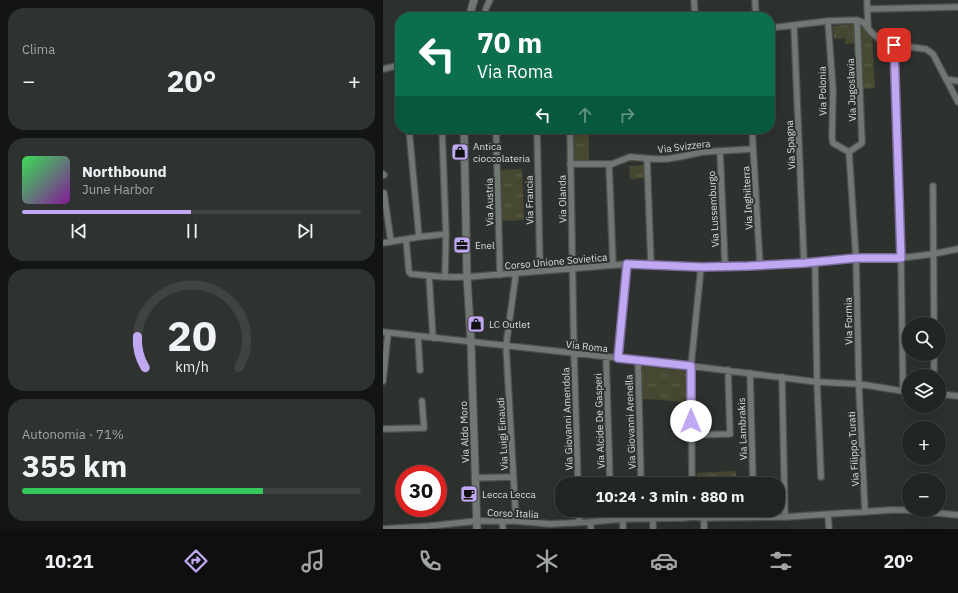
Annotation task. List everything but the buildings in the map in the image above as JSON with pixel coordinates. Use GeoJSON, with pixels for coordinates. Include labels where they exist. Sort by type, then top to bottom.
{"type":"FeatureCollection","features":[{"type":"Feature","properties":{"kind":"street"},"geometry":{"type":"LineString","coordinates":[[470,12],[474,0]]}},
{"type":"Feature","properties":{"kind":"street"},"geometry":{"type":"LineString","coordinates":[[486,12],[490,0]]}},
{"type":"Feature","properties":{"kind":"street"},"geometry":{"type":"LineString","coordinates":[[694,0],[695,12]]}},
{"type":"Feature","properties":{"kind":"street"},"geometry":{"type":"LineString","coordinates":[[755,0],[756,12]]}},
{"type":"Feature","properties":{"kind":"street"},"geometry":{"type":"LineString","coordinates":[[867,0],[868,28]]}},
{"type":"Feature","properties":{"kind":"street"},"geometry":{"type":"LineString","coordinates":[[867,9],[958,7]]}},
{"type":"Feature","properties":{"kind":"street"},"geometry":{"type":"LineString","coordinates":[[775,28],[828,21],[857,20],[864,23],[880,40],[894,45],[927,49],[933,54],[958,102]]}},
{"type":"Feature","properties":{"kind":"street","name":"Via Jugoslavia"},"geometry":{"type":"LineString","coordinates":[[849,152],[863,143],[857,20]]}},
{"type":"Feature","properties":{"kind":"street","name":"Via Polonia"},"geometry":{"type":"LineString","coordinates":[[828,21],[833,90],[832,138],[833,143],[849,152]]}},
{"type":"Feature","properties":{"kind":"street","name":"Via Spagna"},"geometry":{"type":"LineString","coordinates":[[793,26],[805,263]]}},
{"type":"Feature","properties":{"kind":"street"},"geometry":{"type":"LineString","coordinates":[[894,45],[905,369]]}},
{"type":"Feature","properties":{"kind":"street"},"geometry":{"type":"LineString","coordinates":[[383,68],[395,66]]}},
{"type":"Feature","properties":{"kind":"street"},"geometry":{"type":"LineString","coordinates":[[946,79],[958,81]]}},
{"type":"Feature","properties":{"kind":"street"},"geometry":{"type":"LineString","coordinates":[[409,134],[419,237]]}},
{"type":"Feature","properties":{"kind":"street"},"geometry":{"type":"LineString","coordinates":[[442,134],[446,234],[445,277]]}},
{"type":"Feature","properties":{"kind":"street","name":"Via Aldo Moro"},"geometry":{"type":"LineString","coordinates":[[464,134],[467,277],[471,342],[477,525]]}},
{"type":"Feature","properties":{"kind":"street","name":"Via Austria"},"geometry":{"type":"LineString","coordinates":[[496,134],[499,275]]}},
{"type":"Feature","properties":{"kind":"street","name":"Via Francia"},"geometry":{"type":"LineString","coordinates":[[537,134],[540,271]]}},
{"type":"Feature","properties":{"kind":"street","name":"Via Olanda"},"geometry":{"type":"LineString","coordinates":[[570,134],[574,354]]}},
{"type":"Feature","properties":{"kind":"street","name":"Via Inghilterra"},"geometry":{"type":"LineString","coordinates":[[752,134],[760,266]]}},
{"type":"Feature","properties":{"kind":"street","name":"Via Svizzera"},"geometry":{"type":"LineString","coordinates":[[570,164],[609,164],[630,157],[667,159],[702,152],[753,149]]}},
{"type":"Feature","properties":{"kind":"street","name":"Via Lussemburgo"},"geometry":{"type":"LineString","coordinates":[[720,151],[725,266]]}},
{"type":"Feature","properties":{"kind":"street","name":"Via Formia"},"geometry":{"type":"LineString","coordinates":[[849,152],[856,258],[859,384]]}},
{"type":"Feature","properties":{"kind":"street"},"geometry":{"type":"LineString","coordinates":[[647,159],[651,265]]}},
{"type":"Feature","properties":{"kind":"street"},"geometry":{"type":"LineString","coordinates":[[609,164],[613,265]]}},
{"type":"Feature","properties":{"kind":"street"},"geometry":{"type":"LineString","coordinates":[[933,186],[934,317]]}},
{"type":"Feature","properties":{"kind":"street"},"geometry":{"type":"LineString","coordinates":[[384,193],[391,242]]}},
{"type":"Feature","properties":{"kind":"street"},"geometry":{"type":"LineString","coordinates":[[383,243],[446,234]]}},
{"type":"Feature","properties":{"kind":"street","name":"Corso Unione Sovietica"},"geometry":{"type":"LineString","coordinates":[[406,239],[409,272],[411,274],[445,277],[499,275],[627,264],[701,267],[760,266],[856,258],[901,258],[933,254],[958,248]]}},
{"type":"Feature","properties":{"kind":"street"},"geometry":{"type":"LineString","coordinates":[[815,262],[817,382],[821,477]]}},
{"type":"Feature","properties":{"kind":"street"},"geometry":{"type":"LineString","coordinates":[[618,358],[627,264]]}},
{"type":"Feature","properties":{"kind":"street"},"geometry":{"type":"LineString","coordinates":[[692,477],[691,366],[701,267]]}},
{"type":"Feature","properties":{"kind":"street","name":"Via Luigi Einaudi"},"geometry":{"type":"LineString","coordinates":[[516,273],[506,346],[516,521]]}},
{"type":"Feature","properties":{"kind":"street"},"geometry":{"type":"LineString","coordinates":[[429,276],[433,338]]}},
{"type":"Feature","properties":{"kind":"street"},"geometry":{"type":"LineString","coordinates":[[383,381],[385,333]]}},
{"type":"Feature","properties":{"kind":"street","name":"Via Roma"},"geometry":{"type":"LineString","coordinates":[[385,333],[728,370],[817,382],[859,384],[902,391]]}},
{"type":"Feature","properties":{"kind":"street"},"geometry":{"type":"LineString","coordinates":[[418,336],[420,370]]}},
{"type":"Feature","properties":{"kind":"street","name":"Via Giovanni Amendola"},"geometry":{"type":"LineString","coordinates":[[574,354],[578,477]]}},
{"type":"Feature","properties":{"kind":"street","name":"Via Alcide De Gasperi"},"geometry":{"type":"LineString","coordinates":[[605,357],[610,477]]}},
{"type":"Feature","properties":{"kind":"street","name":"Via Giovanni Arenella"},"geometry":{"type":"LineString","coordinates":[[638,360],[641,477]]}},
{"type":"Feature","properties":{"kind":"street"},"geometry":{"type":"LineString","coordinates":[[691,435],[730,434],[728,370]]}},
{"type":"Feature","properties":{"kind":"street","name":"Via Lambrakis"},"geometry":{"type":"LineString","coordinates":[[750,373],[753,477]]}},
{"type":"Feature","properties":{"kind":"street"},"geometry":{"type":"LineString","coordinates":[[782,377],[784,477]]}},
{"type":"Feature","properties":{"kind":"street","name":"Via Filippo Turati"},"geometry":{"type":"LineString","coordinates":[[859,384],[865,512]]}},
{"type":"Feature","properties":{"kind":"street"},"geometry":{"type":"LineString","coordinates":[[946,395],[958,396]]}},
{"type":"Feature","properties":{"kind":"street"},"geometry":{"type":"LineString","coordinates":[[383,429],[424,428],[422,401]]}},
{"type":"Feature","properties":{"kind":"street"},"geometry":{"type":"LineString","coordinates":[[475,478],[513,477]]}},
{"type":"Feature","properties":{"kind":"street","name":"Corso Italia"},"geometry":{"type":"LineString","coordinates":[[785,517],[905,510],[958,515]]}},
{"type":"Feature","properties":{"kind":"street"},"geometry":{"type":"LineString","coordinates":[[828,514],[829,529]]}},
{"type":"Feature","properties":{"kind":"street"},"geometry":{"type":"LineString","coordinates":[[579,517],[579,522]]}},
{"type":"Feature","properties":{"kind":"street","name":"Corso Italia"},"geometry":{"type":"LineString","coordinates":[[383,529],[477,525],[502,521],[516,521],[550,526],[579,522],[642,518],[753,517]]}},
{"type":"Feature","properties":{"kind":"street"},"geometry":{"type":"LineString","coordinates":[[653,518],[653,529]]}},
{"type":"Feature","properties":{"kind":"street"},"geometry":{"type":"LineString","coordinates":[[704,518],[704,529]]}},
{"type":"Feature","properties":{"kind":"street"},"geometry":{"type":"LineString","coordinates":[[623,519],[623,529]]}},
{"type":"Feature","properties":{"kind":"street"},"geometry":{"type":"LineString","coordinates":[[502,521],[503,529]]}},
{"type":"Feature","properties":{"kind":"street"},"geometry":{"type":"LineString","coordinates":[[590,522],[591,529]]}},
{"type":"Feature","properties":{"kind":"green space"},"geometry":{"type":"Polygon","coordinates":[[[855,24],[855,43],[845,44],[845,38],[834,39],[833,26],[855,24]]]}},
{"type":"Feature","properties":{"kind":"green space"},"geometry":{"type":"Polygon","coordinates":[[[861,24],[863,24],[872,36],[875,88],[863,89],[861,24]]]}},
{"type":"Feature","properties":{"kind":"green space"},"geometry":{"type":"Polygon","coordinates":[[[572,135],[589,135],[589,160],[573,160],[572,135]]]}},
{"type":"Feature","properties":{"kind":"green space"},"geometry":{"type":"Polygon","coordinates":[[[645,165],[645,178],[630,179],[629,166],[645,165]]]}},
{"type":"Feature","properties":{"kind":"green space"},"geometry":{"type":"Polygon","coordinates":[[[522,169],[524,220],[502,221],[501,170],[522,169]]]}},
{"type":"Feature","properties":{"kind":"green space"},"geometry":{"type":"Polygon","coordinates":[[[641,366],[688,371],[688,403],[642,399],[641,366]]]}},
{"type":"Feature","properties":{"kind":"green space"},"geometry":{"type":"Polygon","coordinates":[[[736,471],[736,477],[697,477],[697,473],[736,471]]]}},
{"type":"Feature","properties":{"kind":"place","name":"Antica cioccolateria"},"geometry":{"type":"Point","coordinates":[460,152]}},
{"type":"Feature","properties":{"kind":"place","name":"Enel"},"geometry":{"type":"Point","coordinates":[462,245]}},
{"type":"Feature","properties":{"kind":"place","name":"LC Outlet"},"geometry":{"type":"Point","coordinates":[476,324]}},
{"type":"Feature","properties":{"kind":"place","name":"Lecca Lecca"},"geometry":{"type":"Point","coordinates":[469,494]}},
{"type":"Feature","properties":{"kind":"route"},"geometry":{"type":"LineString","coordinates":[[691,421],[691,366],[618,358],[627,264],[701,267],[748,266],[805,263],[856,258],[901,258],[894,45]]}}]}
